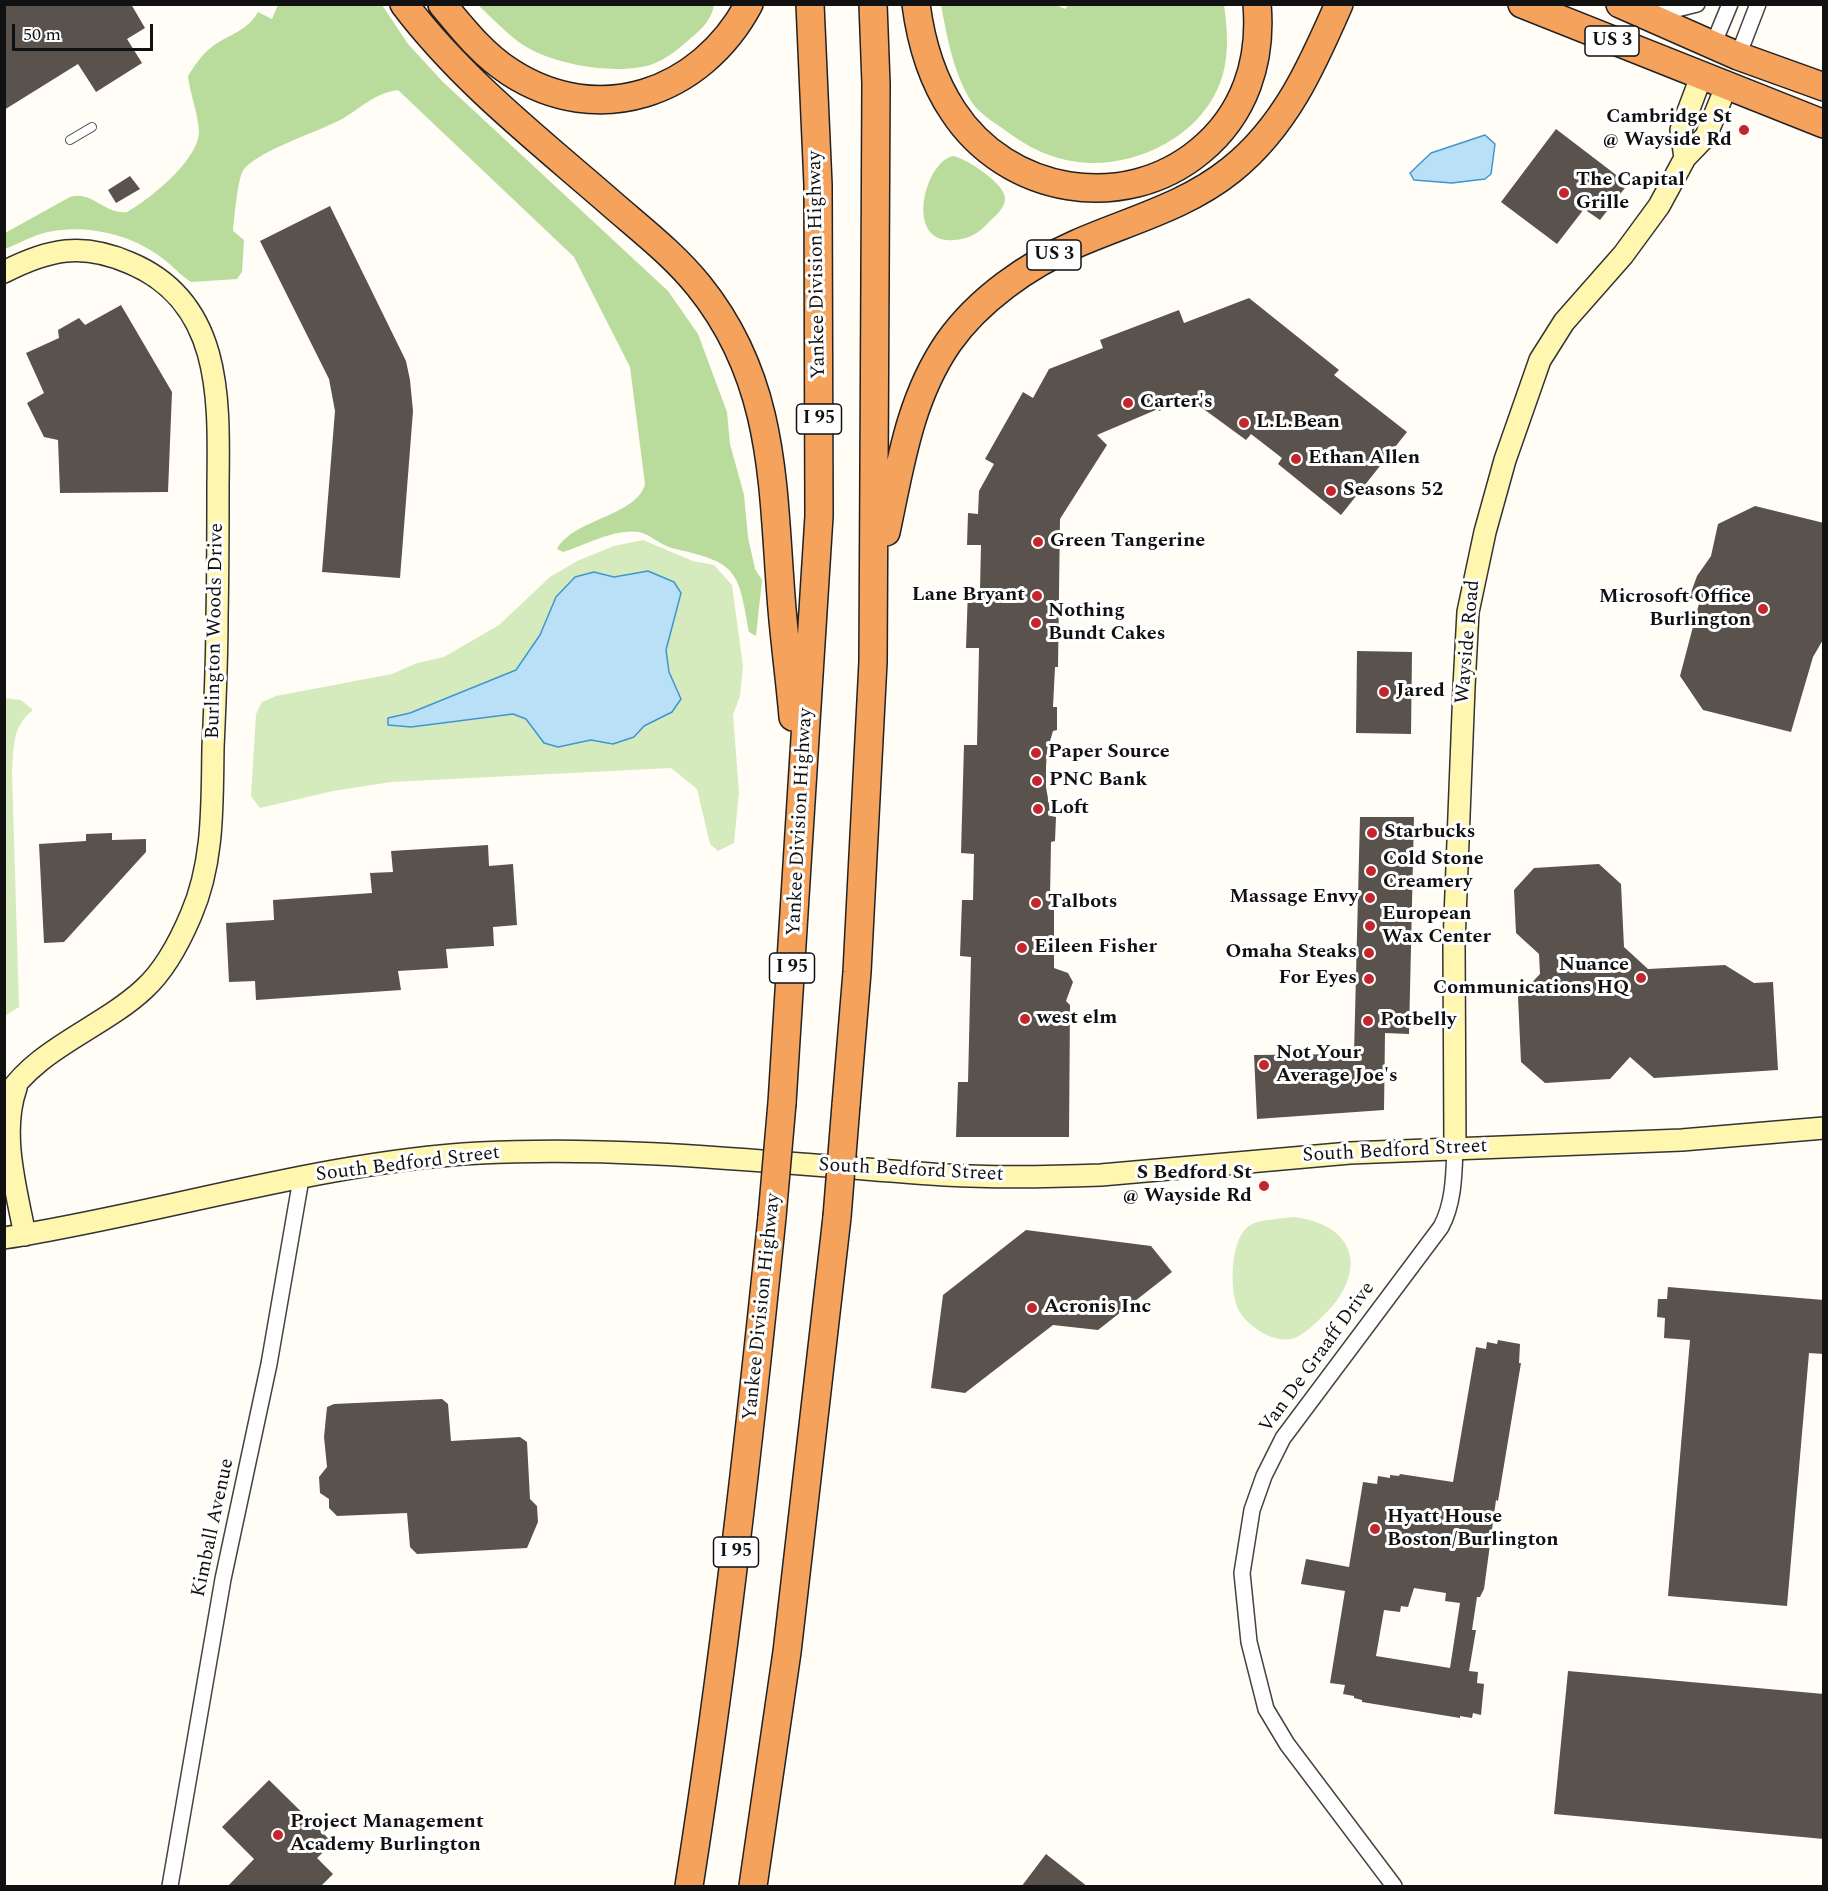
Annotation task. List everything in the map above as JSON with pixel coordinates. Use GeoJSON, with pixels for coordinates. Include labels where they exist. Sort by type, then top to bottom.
{"type":"FeatureCollection","features":[{"type":"Feature","properties":{"kind":"highway"},"geometry":{"type":"LineString","coordinates":[[404,4],[437,44],[470,77],[675,260],[710,300],[737,345],[749,374],[767,433],[790,678],[800,832]]}},
{"type":"Feature","properties":{"kind":"highway"},"geometry":{"type":"LineString","coordinates":[[442,4],[496,62],[523,80],[552,92],[601,100],[634,98],[667,86],[692,72],[725,41],[749,4]]}},
{"type":"Feature","properties":{"kind":"highway","name":"Yankee Division Highway"},"geometry":{"type":"LineString","coordinates":[[689,1887],[712,1738],[744,1484],[782,1103],[800,832],[819,516],[818,185],[810,4]]}},
{"type":"Feature","properties":{"kind":"highway"},"geometry":{"type":"LineString","coordinates":[[753,1887],[787,1652],[837,1217],[857,972],[873,662],[876,84],[873,4]]}},
{"type":"Feature","properties":{"kind":"highway"},"geometry":{"type":"LineString","coordinates":[[916,4],[927,62],[954,113],[974,136],[994,155],[1031,176],[1072,188],[1097,189],[1144,183],[1178,168],[1211,141],[1224,127],[1238,108],[1253,70],[1258,37],[1257,4]]}},
{"type":"Feature","properties":{"kind":"highway","name":"US 3"},"geometry":{"type":"LineString","coordinates":[[874,589],[913,411],[948,343],[984,303],[1024,272],[1078,243],[1150,216],[1191,195],[1231,170],[1277,125],[1298,90],[1339,4]]}},
{"type":"Feature","properties":{"kind":"highway","name":"US 3"},"geometry":{"type":"LineString","coordinates":[[1522,4],[1726,87],[1824,124]]}},
{"type":"Feature","properties":{"kind":"highway","name":"US 3"},"geometry":{"type":"LineString","coordinates":[[1622,5],[1738,57],[1824,87]]}},
{"type":"Feature","properties":{"kind":"highway"},"geometry":{"type":"LineString","coordinates":[[1701,77],[1713,45]]}},
{"type":"Feature","properties":{"kind":"highway"},"geometry":{"type":"LineString","coordinates":[[1726,87],[1738,57]]}},
{"type":"Feature","properties":{"kind":"main road"},"geometry":{"type":"LineString","coordinates":[[1685,158],[1681,130],[1701,77]]}},
{"type":"Feature","properties":{"kind":"main road","name":"Wayside Road"},"geometry":{"type":"LineString","coordinates":[[1455,1147],[1454,944],[1466,638],[1476,567],[1505,460],[1540,360],[1564,322],[1646,224],[1685,158],[1706,136],[1726,87]]}},
{"type":"Feature","properties":{"kind":"main road","name":"Burlington Woods Drive"},"geometry":{"type":"LineString","coordinates":[[4,272],[31,258],[62,250],[77,250],[120,259],[159,280],[181,300],[204,340],[215,375],[218,426],[217,641],[211,831],[201,887],[177,945],[151,982],[116,1011],[36,1065],[4,1101]]}},
{"type":"Feature","properties":{"kind":"main road"},"geometry":{"type":"LineString","coordinates":[[15,1237],[10,1117],[18,1084]]}},
{"type":"Feature","properties":{"kind":"main road","name":"South Bedford Street"},"geometry":{"type":"LineString","coordinates":[[15,1237],[302,1179],[437,1157],[530,1151],[622,1153],[947,1175],[1061,1176],[1101,1175],[1338,1153],[1672,1141],[1824,1128]]}},
{"type":"Feature","properties":{"kind":"street"},"geometry":{"type":"LineString","coordinates":[[1622,5],[1660,11],[1697,4]]}},
{"type":"Feature","properties":{"kind":"street"},"geometry":{"type":"LineString","coordinates":[[1713,45],[1730,4]]}},
{"type":"Feature","properties":{"kind":"street"},"geometry":{"type":"LineString","coordinates":[[1738,57],[1758,4]]}},
{"type":"Feature","properties":{"kind":"street","name":"Van De Graaff Drive"},"geometry":{"type":"LineString","coordinates":[[1394,1887],[1287,1744],[1266,1709],[1249,1642],[1242,1574],[1248,1527],[1272,1458],[1283,1438],[1441,1227],[1446,1217],[1454,1178],[1455,1147]]}},
{"type":"Feature","properties":{"kind":"street","name":"Kimball Avenue"},"geometry":{"type":"LineString","coordinates":[[170,1887],[223,1579],[269,1364],[302,1179]]}},
{"type":"Feature","properties":{"kind":"lane"},"geometry":{"type":"LineString","coordinates":[[70,140],[92,127]]}},
{"type":"Feature","properties":{"kind":"green space"},"geometry":{"type":"Polygon","coordinates":[[[714,4],[703,27],[673,53],[653,64],[622,69],[605,69],[569,63],[536,52],[511,36],[478,5],[714,4]]]}},
{"type":"Feature","properties":{"kind":"green space"},"geometry":{"type":"Polygon","coordinates":[[[1069,4],[1224,5],[1227,37],[1226,59],[1217,90],[1206,109],[1191,125],[1154,150],[1132,158],[1110,162],[1088,163],[1050,156],[1016,138],[990,120],[973,104],[966,93],[952,56],[941,5],[1056,5],[1065,9],[1069,4]]]}},
{"type":"Feature","properties":{"kind":"green space"},"geometry":{"type":"Polygon","coordinates":[[[278,5],[382,5],[408,44],[442,81],[668,291],[698,334],[727,412],[730,444],[744,495],[748,537],[755,569],[762,580],[756,636],[749,632],[737,581],[722,564],[709,558],[668,547],[643,533],[630,531],[601,538],[563,552],[557,549],[576,531],[630,503],[640,495],[645,484],[630,367],[574,257],[398,90],[375,98],[342,119],[276,148],[244,169],[238,188],[233,231],[244,240],[242,272],[237,279],[191,282],[150,250],[122,237],[93,230],[48,232],[5,249],[5,233],[70,197],[85,197],[112,210],[127,212],[172,178],[191,154],[199,131],[188,76],[209,49],[249,24],[258,12],[272,19],[278,5]]]}},
{"type":"Feature","properties":{"kind":"green space"},"geometry":{"type":"Polygon","coordinates":[[[953,156],[967,161],[984,172],[999,186],[1005,198],[996,216],[980,231],[954,240],[938,238],[929,230],[924,217],[927,187],[934,172],[943,162],[953,156]]]}},
{"type":"Feature","properties":{"kind":"green space"},"geometry":{"type":"Polygon","coordinates":[[[643,540],[693,561],[714,565],[732,585],[743,666],[740,696],[733,715],[739,792],[734,843],[718,851],[710,844],[697,789],[671,768],[391,782],[333,791],[260,808],[251,796],[256,714],[262,702],[276,696],[392,674],[417,663],[444,657],[499,625],[550,577],[577,561],[614,546],[643,540]]]}},
{"type":"Feature","properties":{"kind":"green space"},"geometry":{"type":"Polygon","coordinates":[[[5,698],[21,700],[33,710],[21,723],[15,738],[13,754],[19,1007],[5,1016],[5,698]]]}},
{"type":"Feature","properties":{"kind":"green space"},"geometry":{"type":"Polygon","coordinates":[[[1293,1217],[1316,1222],[1333,1230],[1344,1241],[1350,1255],[1350,1270],[1346,1286],[1336,1302],[1321,1318],[1299,1336],[1284,1340],[1260,1332],[1238,1309],[1233,1289],[1233,1263],[1239,1239],[1252,1224],[1293,1217]]]}},
{"type":"Feature","properties":{"kind":"water"},"geometry":{"type":"Polygon","coordinates":[[[1485,135],[1495,144],[1491,174],[1485,179],[1452,183],[1414,180],[1410,173],[1431,153],[1485,135]]]}},
{"type":"Feature","properties":{"kind":"water"},"geometry":{"type":"Polygon","coordinates":[[[648,571],[674,582],[681,593],[666,650],[669,672],[681,699],[672,712],[644,726],[634,737],[613,744],[591,740],[558,747],[544,743],[526,719],[513,714],[411,727],[388,725],[388,718],[410,713],[516,670],[540,635],[556,597],[575,577],[594,572],[614,577],[648,571]]]}},
{"type":"Feature","properties":{"kind":"building"},"geometry":{"type":"Polygon","coordinates":[[[4,4],[131,4],[145,28],[127,39],[142,63],[96,92],[78,64],[4,110],[4,4]]]}},
{"type":"Feature","properties":{"kind":"building","name":"The Capital Grille"},"geometry":{"type":"Polygon","coordinates":[[[1556,129],[1628,184],[1600,220],[1584,209],[1557,244],[1501,202],[1556,129]]]}},
{"type":"Feature","properties":{"kind":"building"},"geometry":{"type":"Polygon","coordinates":[[[130,176],[140,189],[116,203],[108,190],[130,176]]]}},
{"type":"Feature","properties":{"kind":"building"},"geometry":{"type":"Polygon","coordinates":[[[330,206],[406,361],[410,380],[413,411],[400,578],[322,572],[335,411],[329,379],[260,241],[330,206]]]}},
{"type":"Feature","properties":{"kind":"building"},"geometry":{"type":"Polygon","coordinates":[[[1249,298],[1339,370],[1334,375],[1407,432],[1341,515],[1278,464],[1282,458],[1251,434],[1246,440],[1194,402],[1182,406],[1180,402],[1159,411],[1158,409],[1097,435],[1107,445],[1060,519],[1058,667],[1055,667],[1053,707],[1057,707],[1057,730],[1053,731],[1047,751],[1046,767],[1046,787],[1051,816],[1056,817],[1055,841],[1051,842],[1050,898],[1054,901],[1054,968],[1068,973],[1073,982],[1066,1001],[1070,1005],[1069,1137],[956,1137],[958,1082],[968,1082],[971,957],[960,956],[962,900],[973,900],[974,854],[961,853],[964,745],[977,745],[979,648],[966,648],[968,589],[980,589],[981,545],[967,545],[968,513],[978,514],[979,491],[994,464],[985,459],[1023,392],[1033,398],[1049,369],[1103,348],[1100,340],[1179,310],[1184,323],[1249,298]]]}},
{"type":"Feature","properties":{"kind":"building"},"geometry":{"type":"Polygon","coordinates":[[[121,305],[172,392],[168,492],[60,493],[58,440],[44,437],[27,403],[44,393],[26,353],[59,338],[58,330],[79,318],[85,325],[121,305]]]}},
{"type":"Feature","properties":{"kind":"building","name":"Microsoft Office Burlington"},"geometry":{"type":"Polygon","coordinates":[[[1755,506],[1824,523],[1824,638],[1813,657],[1791,732],[1703,710],[1680,676],[1700,600],[1689,598],[1697,576],[1711,556],[1718,524],[1755,506]]]}},
{"type":"Feature","properties":{"kind":"building","name":"Jared"},"geometry":{"type":"Polygon","coordinates":[[[1357,651],[1412,652],[1411,734],[1356,733],[1357,651]]]}},
{"type":"Feature","properties":{"kind":"building"},"geometry":{"type":"Polygon","coordinates":[[[1360,817],[1414,817],[1409,1034],[1385,1033],[1384,1110],[1257,1119],[1254,1055],[1354,1054],[1360,817]]]}},
{"type":"Feature","properties":{"kind":"building"},"geometry":{"type":"Polygon","coordinates":[[[112,833],[112,840],[146,839],[146,852],[64,942],[44,943],[39,844],[86,841],[86,834],[112,833]]]}},
{"type":"Feature","properties":{"kind":"building"},"geometry":{"type":"Polygon","coordinates":[[[488,845],[489,866],[513,864],[517,925],[493,927],[494,946],[446,949],[448,968],[398,971],[401,990],[256,1000],[255,981],[229,982],[226,923],[274,920],[273,900],[372,893],[370,873],[393,872],[391,851],[488,845]]]}},
{"type":"Feature","properties":{"kind":"building","name":"Nuance Communications HQ"},"geometry":{"type":"Polygon","coordinates":[[[1599,864],[1621,884],[1624,947],[1648,969],[1725,965],[1754,983],[1773,982],[1778,1070],[1654,1078],[1630,1057],[1610,1079],[1545,1083],[1521,1062],[1518,997],[1540,974],[1539,954],[1516,933],[1514,890],[1534,868],[1599,864]]]}},
{"type":"Feature","properties":{"kind":"building"},"geometry":{"type":"Polygon","coordinates":[[[1026,1230],[1151,1246],[1172,1272],[1098,1330],[1053,1325],[965,1393],[931,1388],[943,1295],[1026,1230]]]}},
{"type":"Feature","properties":{"kind":"building"},"geometry":{"type":"Polygon","coordinates":[[[1668,1287],[1824,1300],[1824,1354],[1809,1353],[1787,1606],[1668,1596],[1690,1340],[1664,1338],[1665,1318],[1657,1317],[1658,1299],[1667,1299],[1668,1287]]]}},
{"type":"Feature","properties":{"kind":"building","name":"Hyatt House Boston/Burlington"},"geometry":{"type":"Polygon","coordinates":[[[1498,1340],[1520,1344],[1519,1363],[1521,1363],[1498,1501],[1496,1500],[1484,1589],[1480,1597],[1477,1597],[1472,1630],[1476,1630],[1469,1671],[1478,1672],[1477,1683],[1484,1684],[1481,1715],[1473,1713],[1472,1718],[1460,1716],[1460,1718],[1362,1702],[1354,1696],[1343,1694],[1345,1685],[1330,1683],[1345,1591],[1301,1584],[1306,1559],[1349,1567],[1363,1482],[1377,1484],[1378,1476],[1390,1478],[1390,1475],[1399,1476],[1400,1474],[1453,1482],[1476,1347],[1486,1349],[1487,1342],[1497,1344],[1498,1340]],[[1414,1588],[1408,1607],[1401,1606],[1400,1612],[1384,1610],[1376,1656],[1450,1668],[1460,1603],[1445,1601],[1446,1593],[1414,1588]]]}},
{"type":"Feature","properties":{"kind":"building"},"geometry":{"type":"Polygon","coordinates":[[[442,1399],[448,1404],[451,1441],[520,1437],[527,1442],[530,1499],[537,1506],[538,1522],[527,1548],[417,1554],[410,1547],[407,1513],[337,1516],[329,1508],[329,1499],[320,1493],[319,1477],[327,1467],[324,1437],[327,1407],[334,1404],[442,1399]]]}},
{"type":"Feature","properties":{"kind":"building"},"geometry":{"type":"Polygon","coordinates":[[[1568,1671],[1824,1694],[1824,1839],[1554,1814],[1568,1671]]]}},
{"type":"Feature","properties":{"kind":"building","name":"Project Management Academy Burlington"},"geometry":{"type":"Polygon","coordinates":[[[269,1780],[333,1843],[317,1858],[333,1874],[320,1887],[227,1887],[254,1859],[222,1827],[269,1780]]]}},
{"type":"Feature","properties":{"kind":"building"},"geometry":{"type":"Polygon","coordinates":[[[1046,1854],[1088,1887],[1021,1887],[1046,1854]]]}},
{"type":"Feature","properties":{"kind":"place","name":"Cambridge St @ Wayside Rd"},"geometry":{"type":"Point","coordinates":[1744,130]}},
{"type":"Feature","properties":{"kind":"place","name":"The Capital Grille"},"geometry":{"type":"Point","coordinates":[1564,193]}},
{"type":"Feature","properties":{"kind":"place","name":"Carter's"},"geometry":{"type":"Point","coordinates":[1128,403]}},
{"type":"Feature","properties":{"kind":"place","name":"L.L.Bean"},"geometry":{"type":"Point","coordinates":[1244,423]}},
{"type":"Feature","properties":{"kind":"place","name":"Ethan Allen"},"geometry":{"type":"Point","coordinates":[1296,459]}},
{"type":"Feature","properties":{"kind":"place","name":"Seasons 52"},"geometry":{"type":"Point","coordinates":[1331,491]}},
{"type":"Feature","properties":{"kind":"place","name":"Green Tangerine"},"geometry":{"type":"Point","coordinates":[1038,542]}},
{"type":"Feature","properties":{"kind":"place","name":"Lane Bryant"},"geometry":{"type":"Point","coordinates":[1037,596]}},
{"type":"Feature","properties":{"kind":"place","name":"Microsoft Office Burlington"},"geometry":{"type":"Point","coordinates":[1763,609]}},
{"type":"Feature","properties":{"kind":"place","name":"Nothing Bundt Cakes"},"geometry":{"type":"Point","coordinates":[1036,623]}},
{"type":"Feature","properties":{"kind":"place","name":"Jared"},"geometry":{"type":"Point","coordinates":[1384,692]}},
{"type":"Feature","properties":{"kind":"place","name":"Paper Source"},"geometry":{"type":"Point","coordinates":[1036,753]}},
{"type":"Feature","properties":{"kind":"place","name":"PNC Bank"},"geometry":{"type":"Point","coordinates":[1037,781]}},
{"type":"Feature","properties":{"kind":"place","name":"Loft"},"geometry":{"type":"Point","coordinates":[1038,809]}},
{"type":"Feature","properties":{"kind":"place","name":"Starbucks"},"geometry":{"type":"Point","coordinates":[1372,833]}},
{"type":"Feature","properties":{"kind":"place","name":"Cold Stone Creamery"},"geometry":{"type":"Point","coordinates":[1371,871]}},
{"type":"Feature","properties":{"kind":"place","name":"Massage Envy"},"geometry":{"type":"Point","coordinates":[1370,898]}},
{"type":"Feature","properties":{"kind":"place","name":"Talbots"},"geometry":{"type":"Point","coordinates":[1036,903]}},
{"type":"Feature","properties":{"kind":"place","name":"European Wax Center"},"geometry":{"type":"Point","coordinates":[1370,926]}},
{"type":"Feature","properties":{"kind":"place","name":"Eileen Fisher"},"geometry":{"type":"Point","coordinates":[1022,948]}},
{"type":"Feature","properties":{"kind":"place","name":"Omaha Steaks"},"geometry":{"type":"Point","coordinates":[1369,953]}},
{"type":"Feature","properties":{"kind":"place","name":"Nuance Communications HQ"},"geometry":{"type":"Point","coordinates":[1641,978]}},
{"type":"Feature","properties":{"kind":"place","name":"For Eyes"},"geometry":{"type":"Point","coordinates":[1369,979]}},
{"type":"Feature","properties":{"kind":"place","name":"west elm"},"geometry":{"type":"Point","coordinates":[1025,1019]}},
{"type":"Feature","properties":{"kind":"place","name":"Potbelly"},"geometry":{"type":"Point","coordinates":[1368,1021]}},
{"type":"Feature","properties":{"kind":"place","name":"Not Your Average Joe's"},"geometry":{"type":"Point","coordinates":[1264,1065]}},
{"type":"Feature","properties":{"kind":"place","name":"S Bedford St @ Wayside Rd"},"geometry":{"type":"Point","coordinates":[1264,1186]}},
{"type":"Feature","properties":{"kind":"place","name":"Acronis Inc"},"geometry":{"type":"Point","coordinates":[1032,1308]}},
{"type":"Feature","properties":{"kind":"place","name":"Hyatt House Boston/Burlington"},"geometry":{"type":"Point","coordinates":[1375,1529]}},
{"type":"Feature","properties":{"kind":"place","name":"Project Management Academy Burlington"},"geometry":{"type":"Point","coordinates":[278,1835]}}]}
